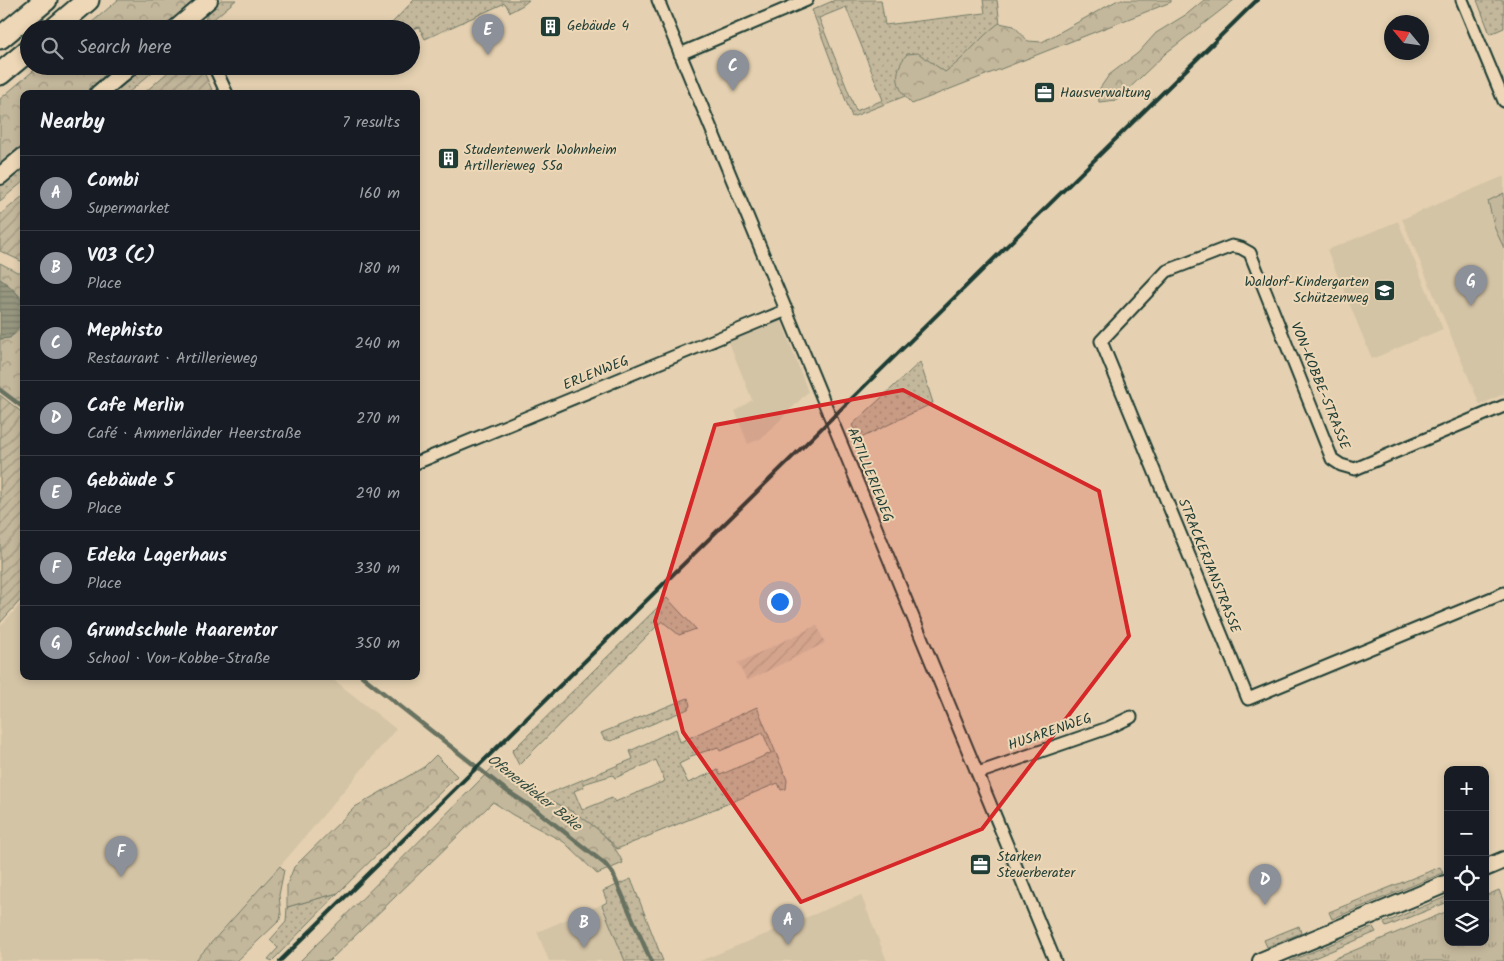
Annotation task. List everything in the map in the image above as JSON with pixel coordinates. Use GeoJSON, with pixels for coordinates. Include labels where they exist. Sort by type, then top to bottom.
{"type":"FeatureCollection","features":[{"type":"Feature","properties":{"kind":"highway"},"geometry":{"type":"LineString","coordinates":[[22,20],[46,0]]}},
{"type":"Feature","properties":{"kind":"highway"},"geometry":{"type":"LineString","coordinates":[[65,20],[88,0]]}},
{"type":"Feature","properties":{"kind":"highway"},"geometry":{"type":"LineString","coordinates":[[0,38],[20,21]]}},
{"type":"Feature","properties":{"kind":"highway"},"geometry":{"type":"LineString","coordinates":[[0,74],[20,57]]}},
{"type":"Feature","properties":{"kind":"street"},"geometry":{"type":"LineString","coordinates":[[191,20],[209,0]]}},
{"type":"Feature","properties":{"kind":"street","name":"ARTILLERIEWEG"},"geometry":{"type":"LineString","coordinates":[[658,0],[1055,961]]}},
{"type":"Feature","properties":{"kind":"street"},"geometry":{"type":"LineString","coordinates":[[680,54],[806,0]]}},
{"type":"Feature","properties":{"kind":"street"},"geometry":{"type":"LineString","coordinates":[[1462,0],[1504,101]]}},
{"type":"Feature","properties":{"kind":"street"},"geometry":{"type":"LineString","coordinates":[[103,90],[120,75]]}},
{"type":"Feature","properties":{"kind":"street"},"geometry":{"type":"LineString","coordinates":[[218,75],[226,90]]}},
{"type":"Feature","properties":{"kind":"street"},"geometry":{"type":"LineString","coordinates":[[0,176],[20,159]]}},
{"type":"Feature","properties":{"kind":"street","name":"VON-KOBBE-STRASSE"},"geometry":{"type":"LineString","coordinates":[[1232,246],[1242,248],[1250,253],[1332,459],[1341,466],[1355,469],[1504,406]]}},
{"type":"Feature","properties":{"kind":"street","name":"STRACKERJANSTRASSE"},"geometry":{"type":"LineString","coordinates":[[1232,246],[1167,271],[1101,341],[1248,699],[1504,593]]}},
{"type":"Feature","properties":{"kind":"street","name":"ERLENWEG"},"geometry":{"type":"LineString","coordinates":[[420,461],[787,310]]}},
{"type":"Feature","properties":{"kind":"street","name":"HUSARENWEG"},"geometry":{"type":"LineString","coordinates":[[978,773],[1108,728],[1131,717]]}},
{"type":"Feature","properties":{"kind":"street"},"geometry":{"type":"LineString","coordinates":[[1489,866],[1504,860]]}},
{"type":"Feature","properties":{"kind":"street"},"geometry":{"type":"LineString","coordinates":[[1261,961],[1444,885]]}},
{"type":"Feature","properties":{"kind":"highlighted area"},"geometry":{"type":"Polygon","coordinates":[[[903,390],[1099,491],[1129,636],[982,829],[801,902],[683,732],[655,621],[715,425],[903,390]]]}},
{"type":"Feature","properties":{"kind":"shaded area"},"geometry":{"type":"Polygon","coordinates":[[[1504,176],[1504,394],[1480,405],[1402,219],[1504,176]]]}},
{"type":"Feature","properties":{"kind":"shaded area","name":"Waldorf-Kindergarten Schützenweg"},"geometry":{"type":"Polygon","coordinates":[[[1398,221],[1443,329],[1372,359],[1327,250],[1398,221]]]}},
{"type":"Feature","properties":{"kind":"shaded area"},"geometry":{"type":"Polygon","coordinates":[[[0,279],[9,285],[20,298],[20,325],[10,338],[0,339],[0,279]]]}},
{"type":"Feature","properties":{"kind":"shaded area"},"geometry":{"type":"Polygon","coordinates":[[[779,313],[808,392],[762,438],[748,444],[735,411],[752,400],[726,335],[779,313]]]}},
{"type":"Feature","properties":{"kind":"shaded area"},"geometry":{"type":"Polygon","coordinates":[[[20,605],[20,680],[334,680],[396,729],[289,856],[195,961],[0,961],[0,626],[20,605]]]}},
{"type":"Feature","properties":{"kind":"shaded area"},"geometry":{"type":"Polygon","coordinates":[[[817,625],[825,643],[747,681],[738,663],[817,625]]]}},
{"type":"Feature","properties":{"kind":"shaded area"},"geometry":{"type":"Polygon","coordinates":[[[861,895],[887,961],[700,961],[861,895]]]}},
{"type":"Feature","properties":{"kind":"shaded area"},"geometry":{"type":"Polygon","coordinates":[[[607,902],[631,961],[549,961],[537,932],[607,902]]]}},
{"type":"Feature","properties":{"kind":"green space"},"geometry":{"type":"Polygon","coordinates":[[[118,0],[196,0],[173,20],[95,20],[118,0]]]}},
{"type":"Feature","properties":{"kind":"green space"},"geometry":{"type":"Polygon","coordinates":[[[221,0],[236,0],[212,20],[205,20],[207,13],[221,0]]]}},
{"type":"Feature","properties":{"kind":"green space"},"geometry":{"type":"Polygon","coordinates":[[[414,0],[529,0],[510,12],[505,3],[425,39],[420,29],[420,20],[395,20],[414,0]]]}},
{"type":"Feature","properties":{"kind":"green space"},"geometry":{"type":"Polygon","coordinates":[[[835,0],[881,0],[885,25],[985,13],[983,0],[997,0],[1004,57],[852,117],[812,10],[835,0]],[[846,7],[819,18],[856,111],[883,100],[846,7]]]}},
{"type":"Feature","properties":{"kind":"green space"},"geometry":{"type":"Polygon","coordinates":[[[1118,0],[1171,0],[1171,2],[912,104],[899,86],[899,67],[907,54],[918,53],[945,72],[999,23],[1014,26],[1028,41],[1042,42],[1118,0]]]}},
{"type":"Feature","properties":{"kind":"green space"},"geometry":{"type":"Polygon","coordinates":[[[1204,0],[1234,0],[1166,53],[1117,100],[1099,102],[1098,91],[1109,75],[1138,53],[1156,33],[1187,14],[1204,0]]]}},
{"type":"Feature","properties":{"kind":"green space"},"geometry":{"type":"Polygon","coordinates":[[[1477,0],[1504,0],[1504,28],[1490,34],[1477,0]]]}},
{"type":"Feature","properties":{"kind":"green space"},"geometry":{"type":"Polygon","coordinates":[[[28,75],[107,75],[90,90],[20,90],[20,148],[0,165],[0,99],[28,75]]]}},
{"type":"Feature","properties":{"kind":"green space"},"geometry":{"type":"Polygon","coordinates":[[[131,75],[149,75],[132,90],[114,90],[131,75]]]}},
{"type":"Feature","properties":{"kind":"green space"},"geometry":{"type":"Polygon","coordinates":[[[165,75],[205,75],[212,90],[148,90],[165,75]]]}},
{"type":"Feature","properties":{"kind":"green space"},"geometry":{"type":"Polygon","coordinates":[[[20,169],[20,184],[0,201],[0,186],[20,169]]]}},
{"type":"Feature","properties":{"kind":"green space"},"geometry":{"type":"Polygon","coordinates":[[[1504,193],[1504,248],[1495,229],[1488,201],[1504,193]]]}},
{"type":"Feature","properties":{"kind":"green space"},"geometry":{"type":"Polygon","coordinates":[[[20,198],[20,261],[0,251],[0,215],[20,198]]]}},
{"type":"Feature","properties":{"kind":"green space"},"geometry":{"type":"Polygon","coordinates":[[[0,263],[20,272],[20,296],[0,279],[0,263]]]}},
{"type":"Feature","properties":{"kind":"green space"},"geometry":{"type":"Polygon","coordinates":[[[20,327],[20,407],[0,391],[0,339],[15,333],[20,327]]]}},
{"type":"Feature","properties":{"kind":"green space"},"geometry":{"type":"Polygon","coordinates":[[[920,362],[933,403],[859,439],[852,425],[920,362]]]}},
{"type":"Feature","properties":{"kind":"green space"},"geometry":{"type":"Polygon","coordinates":[[[0,395],[20,411],[20,600],[0,623],[0,395]]]}},
{"type":"Feature","properties":{"kind":"green space"},"geometry":{"type":"Polygon","coordinates":[[[667,598],[696,629],[679,635],[662,621],[519,765],[512,751],[667,598]]]}},
{"type":"Feature","properties":{"kind":"green space"},"geometry":{"type":"Polygon","coordinates":[[[688,698],[690,705],[688,709],[611,741],[604,739],[601,733],[688,698]]]}},
{"type":"Feature","properties":{"kind":"green space"},"geometry":{"type":"Polygon","coordinates":[[[757,707],[787,780],[786,789],[781,790],[778,783],[617,849],[592,825],[543,796],[633,759],[630,751],[676,729],[680,742],[757,707]],[[763,733],[720,751],[718,747],[688,757],[689,759],[679,764],[688,783],[718,770],[720,775],[771,753],[763,733]],[[656,760],[615,778],[613,775],[583,784],[584,787],[574,791],[582,810],[612,798],[615,802],[665,781],[656,760]]]}},
{"type":"Feature","properties":{"kind":"green space"},"geometry":{"type":"Polygon","coordinates":[[[436,755],[457,776],[338,893],[287,907],[287,885],[294,867],[355,807],[424,767],[436,755]]]}},
{"type":"Feature","properties":{"kind":"green space"},"geometry":{"type":"Polygon","coordinates":[[[496,764],[517,782],[591,824],[614,848],[623,863],[597,874],[564,842],[513,815],[493,802],[329,961],[300,961],[496,764]]]}},
{"type":"Feature","properties":{"kind":"green space"},"geometry":{"type":"Polygon","coordinates":[[[280,866],[284,870],[279,895],[280,920],[237,961],[195,961],[280,866]]]}},
{"type":"Feature","properties":{"kind":"green space"},"geometry":{"type":"Polygon","coordinates":[[[1440,867],[1443,873],[1332,919],[1329,912],[1440,867]]]}},
{"type":"Feature","properties":{"kind":"green space"},"geometry":{"type":"Polygon","coordinates":[[[631,879],[663,961],[625,961],[602,905],[607,902],[603,891],[631,879]]]}},
{"type":"Feature","properties":{"kind":"green space"},"geometry":{"type":"Polygon","coordinates":[[[1499,890],[1504,903],[1504,961],[1329,961],[1444,913],[1444,946],[1489,946],[1489,894],[1499,890]]]}},
{"type":"Feature","properties":{"kind":"green space"},"geometry":{"type":"Polygon","coordinates":[[[338,893],[272,961],[268,959],[278,948],[270,940],[286,922],[287,907],[338,893]]]}},
{"type":"Feature","properties":{"kind":"green space"},"geometry":{"type":"Polygon","coordinates":[[[1444,898],[1444,904],[1386,927],[1384,923],[1444,898]]]}},
{"type":"Feature","properties":{"kind":"green space"},"geometry":{"type":"Polygon","coordinates":[[[1299,926],[1301,933],[1267,947],[1264,940],[1299,926]]]}},
{"type":"Feature","properties":{"kind":"green space"},"geometry":{"type":"Polygon","coordinates":[[[1373,927],[1376,932],[1307,961],[1290,961],[1373,927]]]}},
{"type":"Feature","properties":{"kind":"waterway","name":"Ofenerdieker Bäke"},"geometry":{"type":"LineString","coordinates":[[0,390],[20,405]]}},
{"type":"Feature","properties":{"kind":"waterway","name":"Ofenerdieker Bäke"},"geometry":{"type":"LineString","coordinates":[[367,680],[507,791],[539,812],[605,864],[613,874],[651,961]]}},
{"type":"Feature","properties":{"kind":"railway"},"geometry":{"type":"LineString","coordinates":[[280,961],[1257,0]]}},
{"type":"Feature","properties":{"kind":"place","name":"Gebäude 4"},"geometry":{"type":"Point","coordinates":[551,26]}},
{"type":"Feature","properties":{"kind":"place","name":"Gebäude 5"},"geometry":{"type":"Point","coordinates":[488,55]}},
{"type":"Feature","properties":{"kind":"place","name":"Mephisto"},"geometry":{"type":"Point","coordinates":[733,91]}},
{"type":"Feature","properties":{"kind":"place","name":"Hausverwaltung"},"geometry":{"type":"Point","coordinates":[1044,93]}},
{"type":"Feature","properties":{"kind":"place","name":"Studentenwerk Wohnheim Artillerieweg 55a"},"geometry":{"type":"Point","coordinates":[448,158]}},
{"type":"Feature","properties":{"kind":"place","name":"Waldorf-Kindergarten Schützenweg"},"geometry":{"type":"Point","coordinates":[1385,290]}},
{"type":"Feature","properties":{"kind":"place","name":"Grundschule Haarentor"},"geometry":{"type":"Point","coordinates":[1471,306]}},
{"type":"Feature","properties":{"kind":"place","name":"Starken Steuerberater"},"geometry":{"type":"Point","coordinates":[981,865]}},
{"type":"Feature","properties":{"kind":"place","name":"Edeka Lagerhaus"},"geometry":{"type":"Point","coordinates":[121,877]}},
{"type":"Feature","properties":{"kind":"place","name":"Cafe Merlin"},"geometry":{"type":"Point","coordinates":[1265,905]}},
{"type":"Feature","properties":{"kind":"place","name":"Combi"},"geometry":{"type":"Point","coordinates":[788,945]}},
{"type":"Feature","properties":{"kind":"place","name":"V03 (C)"},"geometry":{"type":"Point","coordinates":[584,948]}}]}
